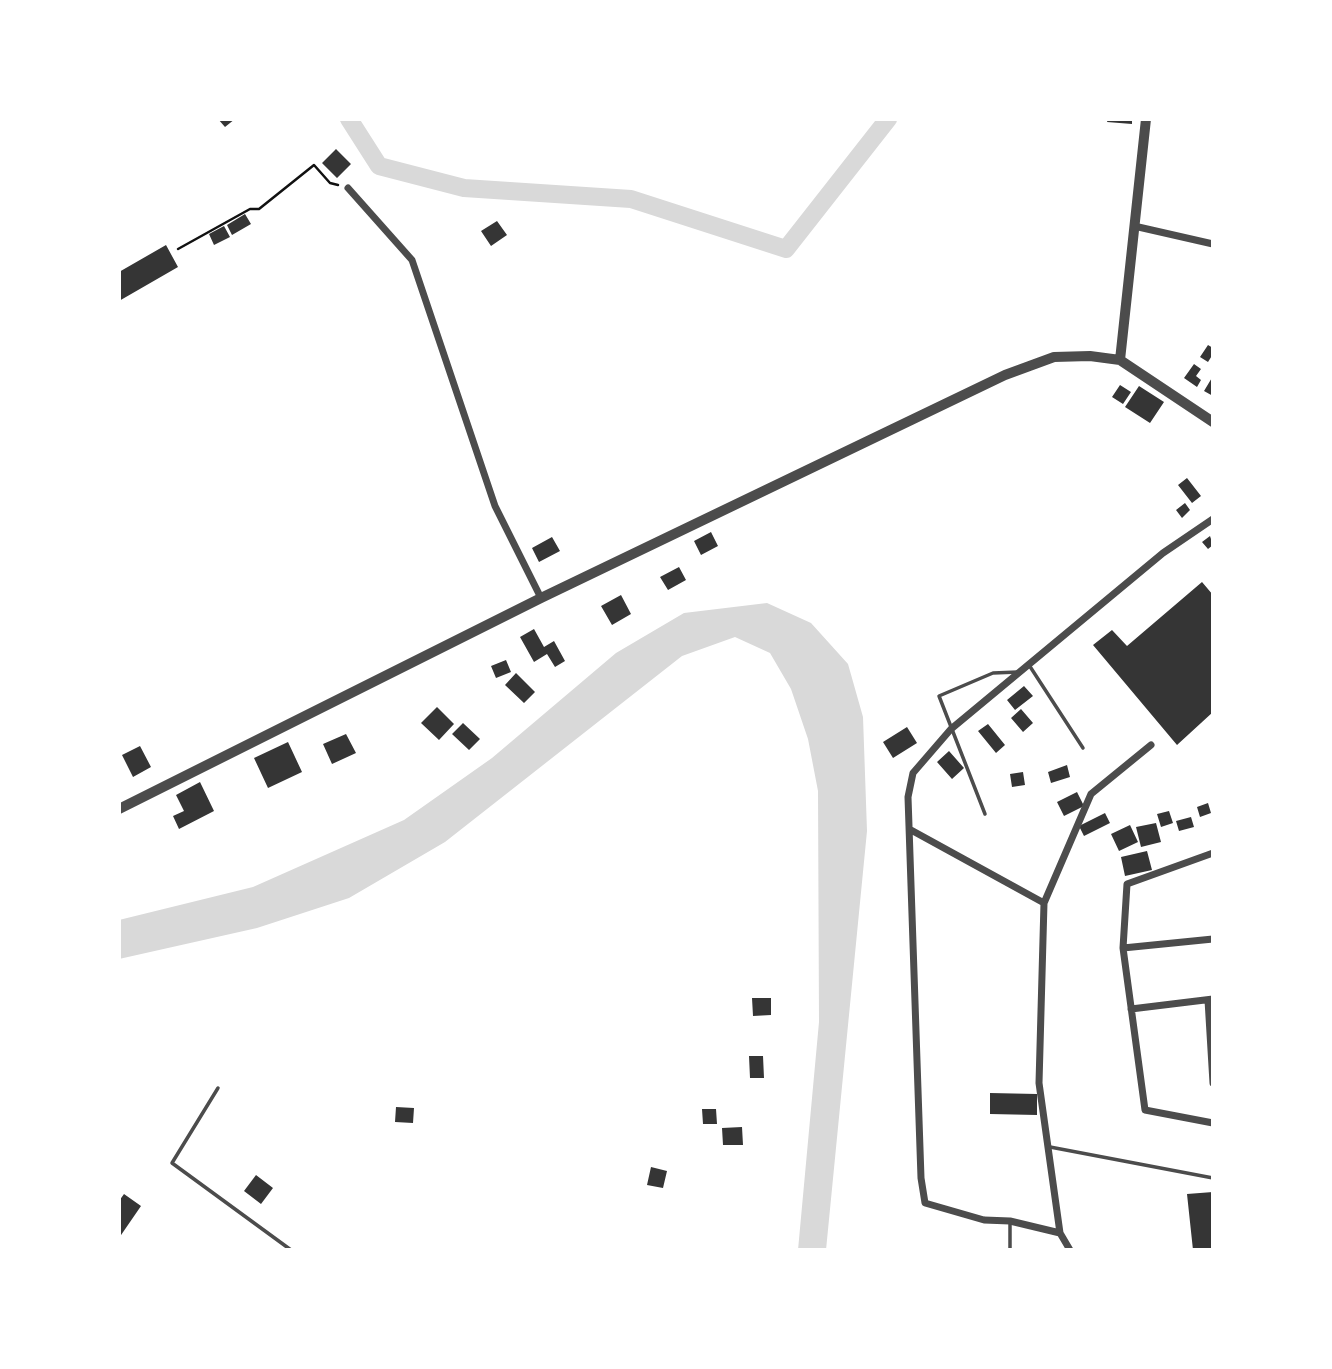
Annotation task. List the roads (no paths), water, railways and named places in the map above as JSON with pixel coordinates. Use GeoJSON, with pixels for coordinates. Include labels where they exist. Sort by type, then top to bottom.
{"type":"FeatureCollection","features":[{"type":"Feature","properties":{"kind":"street"},"geometry":{"type":"LineString","coordinates":[[1120,360],[1146,119]]}},
{"type":"Feature","properties":{"kind":"street"},"geometry":{"type":"LineString","coordinates":[[348,188],[412,260],[495,506],[541,598]]}},
{"type":"Feature","properties":{"kind":"street"},"geometry":{"type":"LineString","coordinates":[[1134,226],[1213,244]]}},
{"type":"Feature","properties":{"kind":"street"},"geometry":{"type":"LineString","coordinates":[[119,809],[541,598],[1005,376],[1054,357],[1090,356],[1120,360],[1213,422]]}},
{"type":"Feature","properties":{"kind":"street"},"geometry":{"type":"LineString","coordinates":[[1060,1233],[1010,1221],[984,1220],[925,1203],[921,1178],[908,797],[913,773],[951,729],[1163,553],[1213,519]]}},
{"type":"Feature","properties":{"kind":"street"},"geometry":{"type":"LineString","coordinates":[[1070,1250],[1060,1233],[1039,1083],[1044,903],[1091,794],[1151,745]]}},
{"type":"Feature","properties":{"kind":"street"},"geometry":{"type":"LineString","coordinates":[[911,830],[1044,903]]}},
{"type":"Feature","properties":{"kind":"street"},"geometry":{"type":"LineString","coordinates":[[1213,853],[1127,884],[1123,948],[1145,1110],[1213,1123]]}},
{"type":"Feature","properties":{"kind":"street"},"geometry":{"type":"LineString","coordinates":[[1123,948],[1213,939]]}},
{"type":"Feature","properties":{"kind":"street"},"geometry":{"type":"LineString","coordinates":[[1131,1009],[1210,1000],[1213,1083]]}},
{"type":"Feature","properties":{"kind":"lane"},"geometry":{"type":"LineString","coordinates":[[1029,665],[1083,748]]}},
{"type":"Feature","properties":{"kind":"lane"},"geometry":{"type":"LineString","coordinates":[[985,814],[939,696],[993,673],[1021,671]]}},
{"type":"Feature","properties":{"kind":"lane"},"geometry":{"type":"LineString","coordinates":[[218,1088],[172,1163],[291,1250]]}},
{"type":"Feature","properties":{"kind":"lane"},"geometry":{"type":"LineString","coordinates":[[1048,1146],[1213,1178]]}},
{"type":"Feature","properties":{"kind":"lane"},"geometry":{"type":"LineString","coordinates":[[1010,1221],[1010,1250]]}},
{"type":"Feature","properties":{"kind":"waterway"},"geometry":{"type":"LineString","coordinates":[[349,119],[379,166],[464,188],[631,199],[786,249],[888,119]]}}]}
